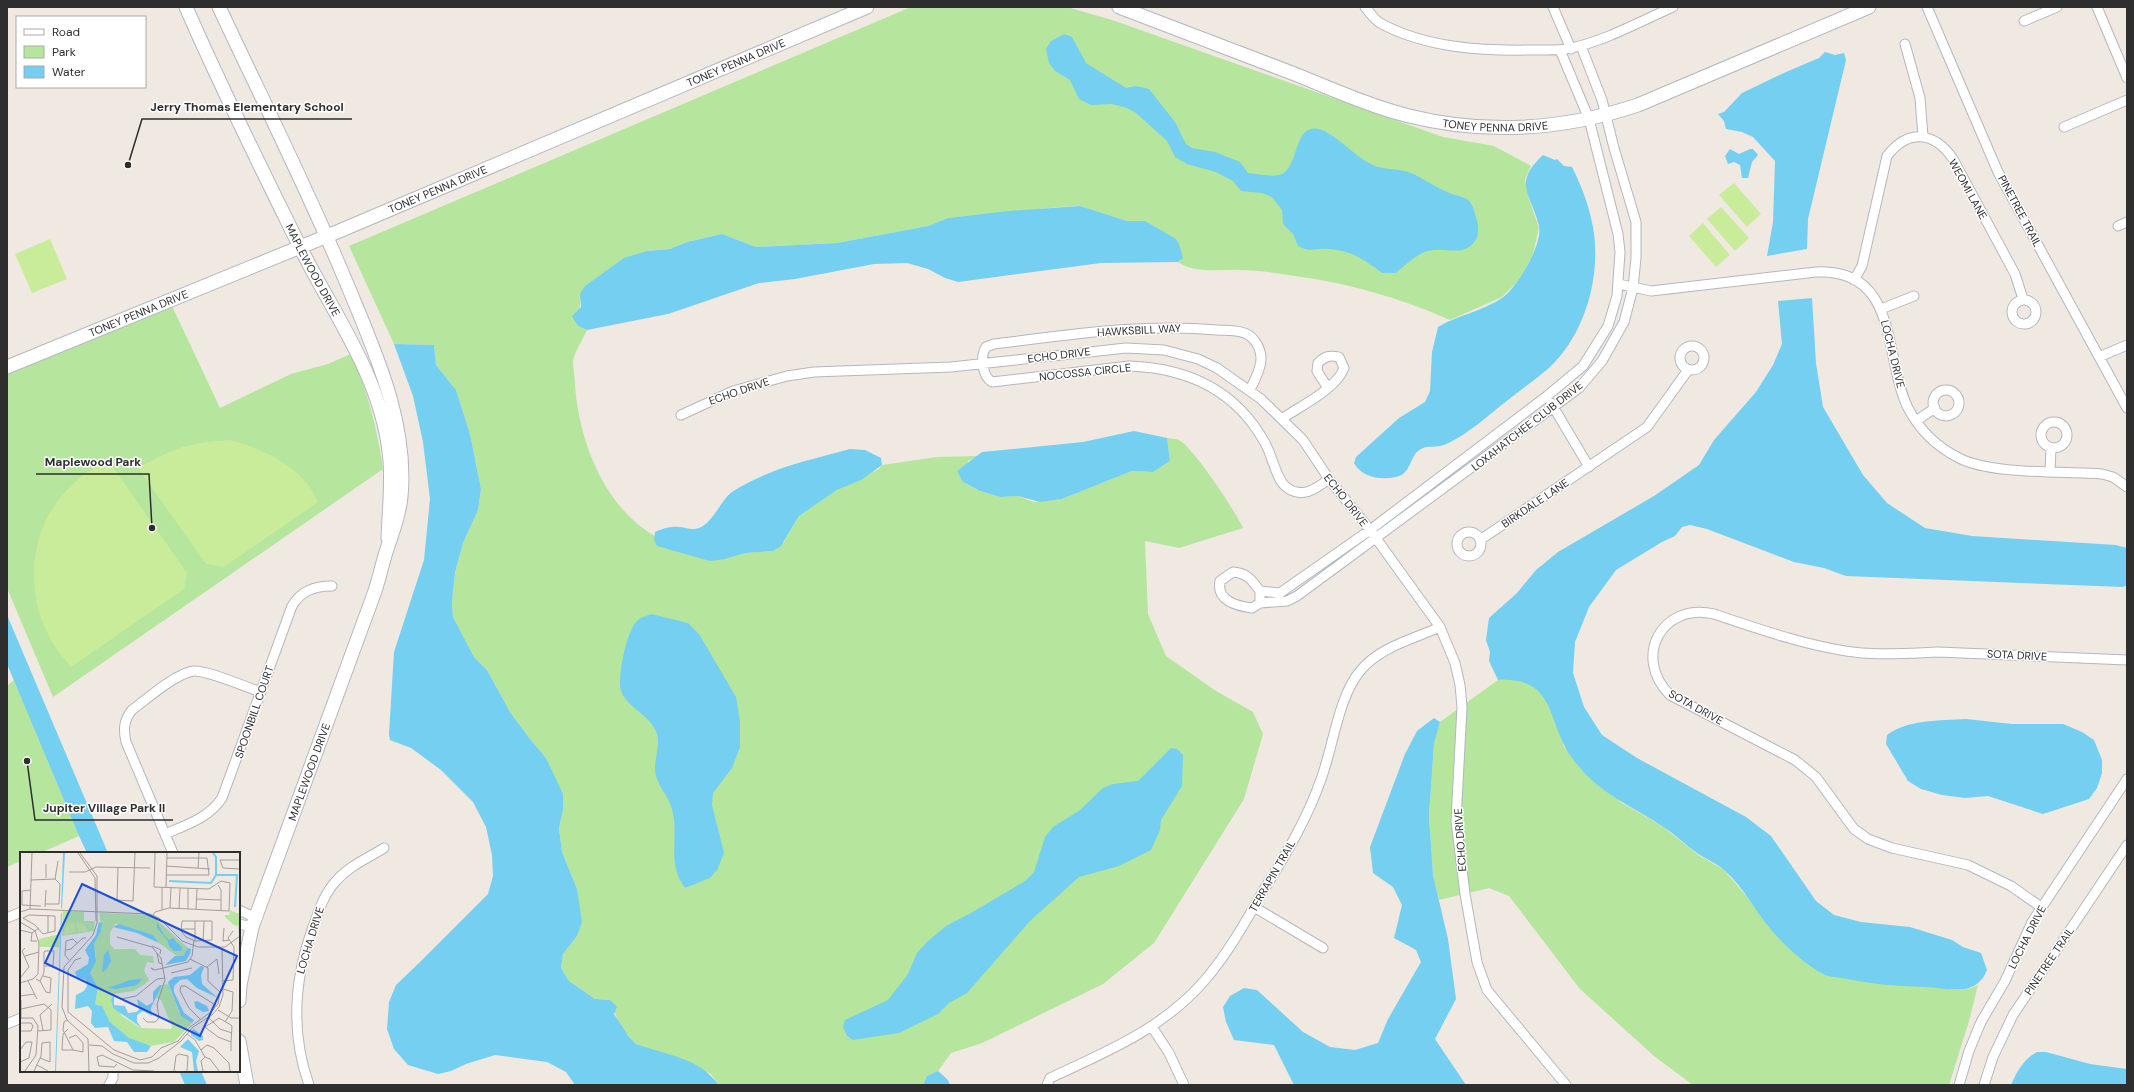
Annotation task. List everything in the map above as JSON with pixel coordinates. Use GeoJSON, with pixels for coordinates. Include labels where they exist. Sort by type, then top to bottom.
{"type":"FeatureCollection","features":[{"type":"Feature","properties":{"kind":"street","name":"MAPLEWOOD DRIVE"},"geometry":{"type":"LineString","coordinates":[[186,7],[300,247],[369,376],[380,411],[389,450],[390,489],[388,546]]}},
{"type":"Feature","properties":{"kind":"street","name":"MAPLEWOOD DRIVE"},"geometry":{"type":"LineString","coordinates":[[219,7],[327,236],[380,365],[393,410],[400,448],[401,497],[397,523],[388,546],[375,591],[254,922],[240,985]]}},
{"type":"Feature","properties":{"kind":"street","name":"TONEY PENNA DRIVE"},"geometry":{"type":"LineString","coordinates":[[7,367],[327,236],[867,7]]}},
{"type":"Feature","properties":{"kind":"street","name":"TONEY PENNA DRIVE"},"geometry":{"type":"LineString","coordinates":[[1119,7],[1408,116],[1449,124],[1491,128],[1548,126],[1590,119],[1638,105],[1869,7]]}},
{"type":"Feature","properties":{"kind":"street"},"geometry":{"type":"LineString","coordinates":[[1364,7],[1375,19],[1388,27],[1432,42],[1482,50],[1560,50],[1580,46],[1672,7]]}},
{"type":"Feature","properties":{"kind":"street"},"geometry":{"type":"LineString","coordinates":[[1553,7],[1571,48]]}},
{"type":"Feature","properties":{"kind":"street","name":"PINETREE TRAIL"},"geometry":{"type":"LineString","coordinates":[[1927,7],[1998,172],[2127,408]]}},
{"type":"Feature","properties":{"kind":"street"},"geometry":{"type":"LineString","coordinates":[[2024,21],[2057,7]]}},
{"type":"Feature","properties":{"kind":"street"},"geometry":{"type":"LineString","coordinates":[[2097,7],[2127,78]]}},
{"type":"Feature","properties":{"kind":"street"},"geometry":{"type":"LineString","coordinates":[[1854,280],[1862,266],[1887,156],[1895,145],[1908,139],[1923,136],[1920,98],[1905,44]]}},
{"type":"Feature","properties":{"kind":"street","name":"LOXAHATCHEE CLUB DRIVE"},"geometry":{"type":"LineString","coordinates":[[1376,539],[1580,388],[1602,360],[1624,322],[1633,288],[1636,258],[1636,222],[1602,100],[1580,46]]}},
{"type":"Feature","properties":{"kind":"street","name":"LOXAHATCHEE CLUB DRIVE"},"geometry":{"type":"LineString","coordinates":[[1370,530],[1547,396],[1583,366],[1608,326],[1619,284],[1620,252],[1618,234],[1590,119],[1560,50]]}},
{"type":"Feature","properties":{"kind":"street"},"geometry":{"type":"LineString","coordinates":[[2064,127],[2127,100]]}},
{"type":"Feature","properties":{"kind":"street","name":"WEOMI LANE"},"geometry":{"type":"LineString","coordinates":[[1923,136],[1936,140],[1946,148],[1953,159],[2015,274],[2023,299]]}},
{"type":"Feature","properties":{"kind":"street","name":"LOCHA DRIVE"},"geometry":{"type":"LineString","coordinates":[[1619,284],[1652,291],[1825,272],[1854,280],[1868,290],[1882,309],[1903,396],[1916,421],[1931,439],[1959,459],[1991,468],[2102,474],[2113,477],[2127,487]]}},
{"type":"Feature","properties":{"kind":"street"},"geometry":{"type":"LineString","coordinates":[[1882,309],[1914,296]]}},
{"type":"Feature","properties":{"kind":"street","name":"HAWKSBILL WAY"},"geometry":{"type":"LineString","coordinates":[[983,364],[983,351],[986,347],[994,344],[1099,331],[1156,327],[1190,327],[1244,333],[1254,339],[1260,350],[1262,362],[1250,390]]}},
{"type":"Feature","properties":{"kind":"street"},"geometry":{"type":"LineString","coordinates":[[2099,357],[2127,344]]}},
{"type":"Feature","properties":{"kind":"street","name":"ECHO DRIVE"},"geometry":{"type":"LineString","coordinates":[[681,415],[733,391],[787,376],[842,369],[914,369],[983,364],[1108,349],[1150,348],[1178,352],[1217,368],[1250,390],[1283,418],[1303,440],[1328,479],[1370,530],[1440,627],[1455,664],[1460,685],[1462,707],[1456,821],[1465,894],[1477,962],[1487,990],[1566,1085]]}},
{"type":"Feature","properties":{"kind":"street","name":"NOCOSSA CIRCLE"},"geometry":{"type":"LineString","coordinates":[[983,364],[986,376],[992,382],[1129,366],[1151,367],[1190,376],[1224,395],[1248,418],[1270,451],[1278,475],[1285,486],[1296,492],[1309,492],[1328,479]]}},
{"type":"Feature","properties":{"kind":"street","name":"BIRKDALE LANE"},"geometry":{"type":"LineString","coordinates":[[1480,540],[1648,427],[1688,370]]}},
{"type":"Feature","properties":{"kind":"street"},"geometry":{"type":"LineString","coordinates":[[1283,418],[1328,388]]}},
{"type":"Feature","properties":{"kind":"street"},"geometry":{"type":"LineString","coordinates":[[1547,396],[1589,467]]}},
{"type":"Feature","properties":{"kind":"street"},"geometry":{"type":"LineString","coordinates":[[1916,421],[1935,408]]}},
{"type":"Feature","properties":{"kind":"street"},"geometry":{"type":"LineString","coordinates":[[2050,471],[2051,448]]}},
{"type":"Feature","properties":{"kind":"street","name":"ECHO DRIVE"},"geometry":{"type":"LineString","coordinates":[[1260,591],[1280,593],[1370,530]]}},
{"type":"Feature","properties":{"kind":"street"},"geometry":{"type":"LineString","coordinates":[[1260,603],[1260,591],[1252,579],[1243,573],[1233,572],[1228,574],[1220,581],[1219,587],[1222,595],[1229,603],[1252,608],[1260,603],[1287,601],[1297,596],[1376,539]]}},
{"type":"Feature","properties":{"kind":"street","name":"SPOONBILL COURT"},"geometry":{"type":"LineString","coordinates":[[165,834],[204,817],[215,809],[222,798],[289,612],[296,600],[312,588],[332,586]]}},
{"type":"Feature","properties":{"kind":"street","name":"SOTA DRIVE"},"geometry":{"type":"LineString","coordinates":[[2041,907],[2011,886],[1968,864],[1923,853],[1892,848],[1868,839],[1854,829],[1816,777],[1795,760],[1670,695],[1660,685],[1656,674],[1651,655],[1653,646],[1663,628],[1688,613],[1698,612],[1714,614],[1829,647],[1860,653],[1907,654],[1938,652],[2127,660]]}},
{"type":"Feature","properties":{"kind":"street","name":"TERRAPIN TRAIL"},"geometry":{"type":"LineString","coordinates":[[1047,1085],[1050,1078],[1112,1049],[1152,1027],[1179,1006],[1205,980],[1232,943],[1254,907],[1308,811],[1320,783],[1344,701],[1352,682],[1364,666],[1380,654],[1440,627]]}},
{"type":"Feature","properties":{"kind":"street"},"geometry":{"type":"LineString","coordinates":[[173,852],[126,742],[124,728],[128,715],[132,710],[179,676],[192,672],[206,673],[261,692]]}},
{"type":"Feature","properties":{"kind":"street","name":"LOCHA DRIVE"},"geometry":{"type":"LineString","coordinates":[[1959,1085],[1981,1022],[2041,907],[2127,779]]}},
{"type":"Feature","properties":{"kind":"street","name":"PINETREE TRAIL"},"geometry":{"type":"LineString","coordinates":[[1984,1085],[1994,1057],[2013,1015],[2127,845]]}},
{"type":"Feature","properties":{"kind":"street","name":"LOCHA DRIVE"},"geometry":{"type":"LineString","coordinates":[[309,1085],[299,1048],[296,1025],[298,977],[305,949],[322,903],[332,886],[352,868],[384,848]]}},
{"type":"Feature","properties":{"kind":"street"},"geometry":{"type":"LineString","coordinates":[[1254,907],[1323,948]]}},
{"type":"Feature","properties":{"kind":"street"},"geometry":{"type":"LineString","coordinates":[[240,911],[254,922]]}},
{"type":"Feature","properties":{"kind":"street"},"geometry":{"type":"LineString","coordinates":[[7,918],[20,912]]}},
{"type":"Feature","properties":{"kind":"street"},"geometry":{"type":"LineString","coordinates":[[240,924],[254,922]]}},
{"type":"Feature","properties":{"kind":"street"},"geometry":{"type":"LineString","coordinates":[[7,1024],[20,1018]]}},
{"type":"Feature","properties":{"kind":"street"},"geometry":{"type":"LineString","coordinates":[[1152,1027],[1169,1053],[1184,1085]]}},
{"type":"Feature","properties":{"kind":"street"},"geometry":{"type":"LineString","coordinates":[[240,1046],[247,1085]]}},
{"type":"Feature","properties":{"kind":"street"},"geometry":{"type":"LineString","coordinates":[[109,1085],[113,1078],[113,1072]]}},
{"type":"Feature","properties":{"kind":"green space"},"geometry":{"type":"Polygon","coordinates":[[[911,7],[1067,7],[1112,20],[1443,137],[1494,146],[1531,166],[1525,179],[1529,199],[1539,228],[1533,254],[1521,278],[1502,297],[1450,320],[1393,298],[1355,287],[1261,271],[1200,270],[1185,266],[1178,262],[1181,260],[1159,230],[1145,221],[1127,221],[1080,206],[948,218],[928,226],[837,243],[756,247],[722,234],[687,242],[670,249],[647,251],[608,270],[581,294],[578,326],[587,330],[577,349],[573,361],[577,406],[582,428],[597,471],[608,490],[622,508],[637,523],[655,536],[657,546],[725,559],[746,553],[773,551],[784,542],[799,516],[837,490],[879,469],[882,465],[937,457],[979,456],[968,461],[963,482],[980,491],[1000,497],[1018,496],[1034,502],[1062,499],[1132,471],[1153,472],[1170,461],[1167,438],[1179,440],[1194,454],[1223,495],[1243,528],[1179,548],[1145,541],[1148,614],[1166,656],[1216,691],[1253,712],[1263,734],[1244,799],[1154,943],[1103,984],[982,1043],[951,1053],[938,1071],[927,1076],[923,1085],[719,1085],[711,1074],[636,1044],[620,1024],[610,1000],[595,999],[569,981],[561,968],[563,954],[577,936],[578,900],[577,889],[562,852],[559,828],[563,810],[546,758],[510,712],[487,670],[474,657],[453,617],[452,602],[455,574],[463,543],[478,510],[481,489],[470,434],[456,390],[436,365],[434,345],[394,344],[349,246],[911,7]]]}},
{"type":"Feature","properties":{"kind":"green space"},"geometry":{"type":"Polygon","coordinates":[[[1734,183],[1761,214],[1747,227],[1719,195],[1734,183]]]}},
{"type":"Feature","properties":{"kind":"green space"},"geometry":{"type":"Polygon","coordinates":[[[1721,207],[1749,238],[1735,251],[1707,219],[1721,207]]]}},
{"type":"Feature","properties":{"kind":"green space"},"geometry":{"type":"Polygon","coordinates":[[[1703,223],[1730,255],[1716,267],[1689,236],[1703,223]]]}},
{"type":"Feature","properties":{"kind":"green space"},"geometry":{"type":"Polygon","coordinates":[[[50,239],[67,279],[32,293],[15,254],[50,239]]]}},
{"type":"Feature","properties":{"kind":"green space"},"geometry":{"type":"Polygon","coordinates":[[[172,306],[220,408],[291,374],[328,364],[351,354],[371,410],[383,469],[53,697],[7,588],[7,373],[172,306]]]}},
{"type":"Feature","properties":{"kind":"green space"},"geometry":{"type":"Polygon","coordinates":[[[231,440],[271,455],[289,466],[307,483],[318,502],[224,567],[206,564],[138,468],[162,455],[183,447],[204,442],[231,440]]]}},
{"type":"Feature","properties":{"kind":"green space"},"geometry":{"type":"Polygon","coordinates":[[[108,460],[187,573],[184,589],[71,667],[52,641],[40,613],[35,594],[34,574],[36,554],[40,534],[48,516],[59,499],[81,477],[108,460]]]}},
{"type":"Feature","properties":{"kind":"green space"},"geometry":{"type":"Polygon","coordinates":[[[1514,679],[1531,685],[1543,695],[1550,707],[1564,747],[1622,803],[1662,826],[1697,854],[1724,870],[1748,898],[1773,932],[1822,974],[1957,990],[1971,988],[1978,985],[1969,1021],[1949,1085],[1693,1085],[1654,1056],[1580,989],[1509,896],[1489,888],[1439,900],[1433,875],[1429,816],[1434,744],[1440,722],[1498,680],[1514,679]]]}},
{"type":"Feature","properties":{"kind":"green space"},"geometry":{"type":"Polygon","coordinates":[[[14,680],[79,836],[42,852],[20,852],[20,861],[7,867],[7,686],[14,680]]]}},
{"type":"Feature","properties":{"kind":"water"},"geometry":{"type":"Polygon","coordinates":[[[1064,34],[1072,37],[1086,63],[1126,88],[1136,86],[1149,89],[1175,122],[1186,144],[1192,148],[1215,152],[1240,162],[1248,173],[1275,176],[1286,171],[1304,133],[1310,129],[1319,129],[1331,135],[1373,165],[1410,173],[1449,193],[1467,199],[1475,212],[1478,223],[1478,231],[1475,241],[1465,249],[1424,252],[1411,260],[1396,273],[1382,273],[1364,260],[1344,251],[1328,249],[1310,250],[1298,246],[1293,234],[1283,224],[1282,210],[1272,197],[1262,193],[1241,191],[1233,181],[1216,172],[1187,164],[1175,157],[1167,141],[1136,113],[1127,108],[1112,104],[1091,105],[1079,99],[1070,80],[1055,71],[1049,63],[1046,49],[1051,41],[1064,34]]]}},
{"type":"Feature","properties":{"kind":"water"},"geometry":{"type":"Polygon","coordinates":[[[1825,52],[1835,55],[1844,53],[1846,60],[1808,219],[1807,249],[1767,256],[1773,222],[1775,161],[1753,137],[1742,132],[1726,129],[1724,121],[1718,114],[1724,112],[1742,93],[1819,58],[1825,52]]]}},
{"type":"Feature","properties":{"kind":"water"},"geometry":{"type":"Polygon","coordinates":[[[1730,149],[1739,154],[1753,149],[1758,155],[1752,162],[1748,178],[1742,178],[1740,165],[1734,162],[1728,164],[1725,156],[1730,149]]]}},
{"type":"Feature","properties":{"kind":"water"},"geometry":{"type":"Polygon","coordinates":[[[1543,155],[1555,160],[1557,159],[1564,166],[1572,167],[1580,185],[1591,218],[1595,258],[1593,278],[1589,299],[1573,337],[1562,354],[1549,368],[1461,436],[1444,445],[1421,449],[1414,455],[1408,468],[1401,475],[1396,477],[1378,478],[1367,475],[1357,468],[1354,463],[1356,457],[1399,418],[1425,402],[1430,391],[1432,352],[1438,327],[1502,298],[1515,285],[1528,265],[1537,243],[1539,226],[1526,189],[1526,182],[1528,174],[1543,155]]]}},
{"type":"Feature","properties":{"kind":"water"},"geometry":{"type":"Polygon","coordinates":[[[1080,206],[1127,221],[1145,221],[1176,239],[1183,258],[1178,262],[1101,263],[958,282],[945,278],[928,269],[907,263],[874,264],[795,279],[759,283],[668,314],[587,330],[578,326],[572,316],[581,307],[580,294],[585,286],[624,258],[647,251],[670,249],[687,242],[722,234],[756,247],[837,243],[928,226],[948,218],[1009,211],[1080,206]]]}},
{"type":"Feature","properties":{"kind":"water"},"geometry":{"type":"Polygon","coordinates":[[[1812,298],[1816,363],[1823,407],[1863,475],[1887,503],[1925,528],[1972,536],[2116,545],[2127,548],[2127,585],[2123,587],[1846,576],[1824,568],[1794,562],[1707,529],[1690,525],[1682,527],[1675,536],[1662,542],[1616,570],[1589,607],[1575,642],[1573,673],[1584,707],[1602,735],[1637,758],[1746,817],[1771,836],[1816,901],[1834,915],[1861,922],[1910,927],[1952,940],[1963,947],[1981,953],[1987,970],[1982,979],[1976,985],[1969,988],[1952,989],[1873,983],[1829,976],[1815,969],[1778,938],[1738,884],[1724,870],[1693,850],[1667,829],[1614,797],[1593,781],[1572,758],[1564,744],[1548,705],[1541,694],[1531,686],[1517,681],[1498,680],[1489,661],[1490,652],[1486,640],[1489,618],[1517,593],[1536,570],[1558,552],[1654,496],[1699,465],[1714,440],[1756,392],[1773,365],[1782,344],[1778,301],[1812,298]]]}},
{"type":"Feature","properties":{"kind":"water"},"geometry":{"type":"Polygon","coordinates":[[[394,344],[434,345],[436,365],[456,390],[470,434],[481,489],[478,510],[463,543],[455,573],[452,602],[453,617],[474,657],[487,670],[510,712],[546,758],[563,794],[563,810],[559,828],[562,852],[577,889],[582,922],[577,936],[563,954],[561,968],[569,981],[595,999],[610,1000],[617,1007],[614,1014],[629,1037],[636,1044],[681,1058],[701,1068],[719,1085],[575,1085],[566,1072],[547,1062],[495,1055],[466,1064],[451,1071],[438,1074],[408,1065],[394,1049],[387,1029],[389,1002],[396,985],[488,894],[493,876],[492,855],[486,827],[473,802],[441,770],[411,748],[390,740],[389,734],[394,652],[424,560],[430,499],[423,442],[413,396],[394,344]]]}},
{"type":"Feature","properties":{"kind":"water"},"geometry":{"type":"Polygon","coordinates":[[[1134,431],[1167,438],[1170,461],[1153,472],[1132,471],[1062,499],[1040,502],[1018,496],[1000,497],[980,491],[963,482],[957,471],[982,452],[1083,442],[1134,431]]]}},
{"type":"Feature","properties":{"kind":"water"},"geometry":{"type":"Polygon","coordinates":[[[850,449],[865,450],[881,458],[882,465],[861,480],[837,490],[799,516],[781,546],[773,551],[746,553],[725,559],[710,561],[657,546],[654,540],[655,532],[669,527],[693,529],[704,525],[732,492],[759,477],[789,466],[850,449]]]}},
{"type":"Feature","properties":{"kind":"water"},"geometry":{"type":"Polygon","coordinates":[[[651,614],[688,623],[699,634],[736,697],[740,721],[740,747],[732,768],[713,793],[712,805],[724,853],[717,870],[710,878],[685,888],[679,878],[674,858],[674,817],[668,799],[657,780],[655,771],[658,744],[657,734],[649,720],[625,698],[621,692],[620,684],[621,669],[630,633],[638,620],[651,614]]]}},
{"type":"Feature","properties":{"kind":"water"},"geometry":{"type":"Polygon","coordinates":[[[7,615],[108,852],[87,852],[7,664],[7,615]]]}},
{"type":"Feature","properties":{"kind":"water"},"geometry":{"type":"Polygon","coordinates":[[[1434,718],[1440,722],[1434,744],[1429,816],[1433,875],[1448,939],[1456,999],[1435,1039],[1466,1085],[1294,1085],[1274,1045],[1234,1040],[1226,1022],[1223,1007],[1230,996],[1244,988],[1257,990],[1303,1032],[1330,1047],[1355,1050],[1378,1043],[1388,1019],[1421,962],[1416,950],[1394,938],[1402,905],[1393,887],[1373,873],[1370,847],[1405,754],[1417,731],[1434,718]]]}},
{"type":"Feature","properties":{"kind":"water"},"geometry":{"type":"Polygon","coordinates":[[[1966,719],[2012,724],[2063,724],[2082,732],[2094,740],[2102,760],[2102,773],[2097,788],[2089,799],[2043,814],[1988,796],[1965,798],[1942,795],[1921,789],[1908,781],[1886,744],[1887,735],[1915,723],[1966,719]]]}},
{"type":"Feature","properties":{"kind":"water"},"geometry":{"type":"Polygon","coordinates":[[[1171,748],[1177,749],[1183,755],[1182,786],[1161,820],[1160,830],[1151,850],[1119,866],[1079,877],[1030,921],[967,993],[949,1003],[938,1014],[899,1033],[853,1040],[847,1036],[843,1027],[845,1020],[888,1000],[908,974],[917,953],[927,942],[946,926],[1025,881],[1034,872],[1045,837],[1053,827],[1080,810],[1103,788],[1113,784],[1138,781],[1171,748]]]}},
{"type":"Feature","properties":{"kind":"water"},"geometry":{"type":"Polygon","coordinates":[[[2037,1052],[2046,1052],[2090,1064],[2127,1069],[2127,1085],[2011,1085],[2021,1066],[2028,1058],[2037,1052]]]}},
{"type":"Feature","properties":{"kind":"water"},"geometry":{"type":"Polygon","coordinates":[[[938,1071],[948,1080],[950,1085],[923,1085],[927,1076],[938,1071]]]}},
{"type":"Feature","properties":{"kind":"water"},"geometry":{"type":"Polygon","coordinates":[[[179,1072],[201,1072],[207,1085],[185,1085],[179,1072]]]}},
{"type":"Feature","properties":{"kind":"place","name":"Jerry Thomas Elementary School"},"geometry":{"type":"Point","coordinates":[128,165]}},
{"type":"Feature","properties":{"kind":"place","name":"Maplewood Park"},"geometry":{"type":"Point","coordinates":[152,528]}},
{"type":"Feature","properties":{"kind":"place","name":"Jupiter Village Park II"},"geometry":{"type":"Point","coordinates":[27,761]}}]}
